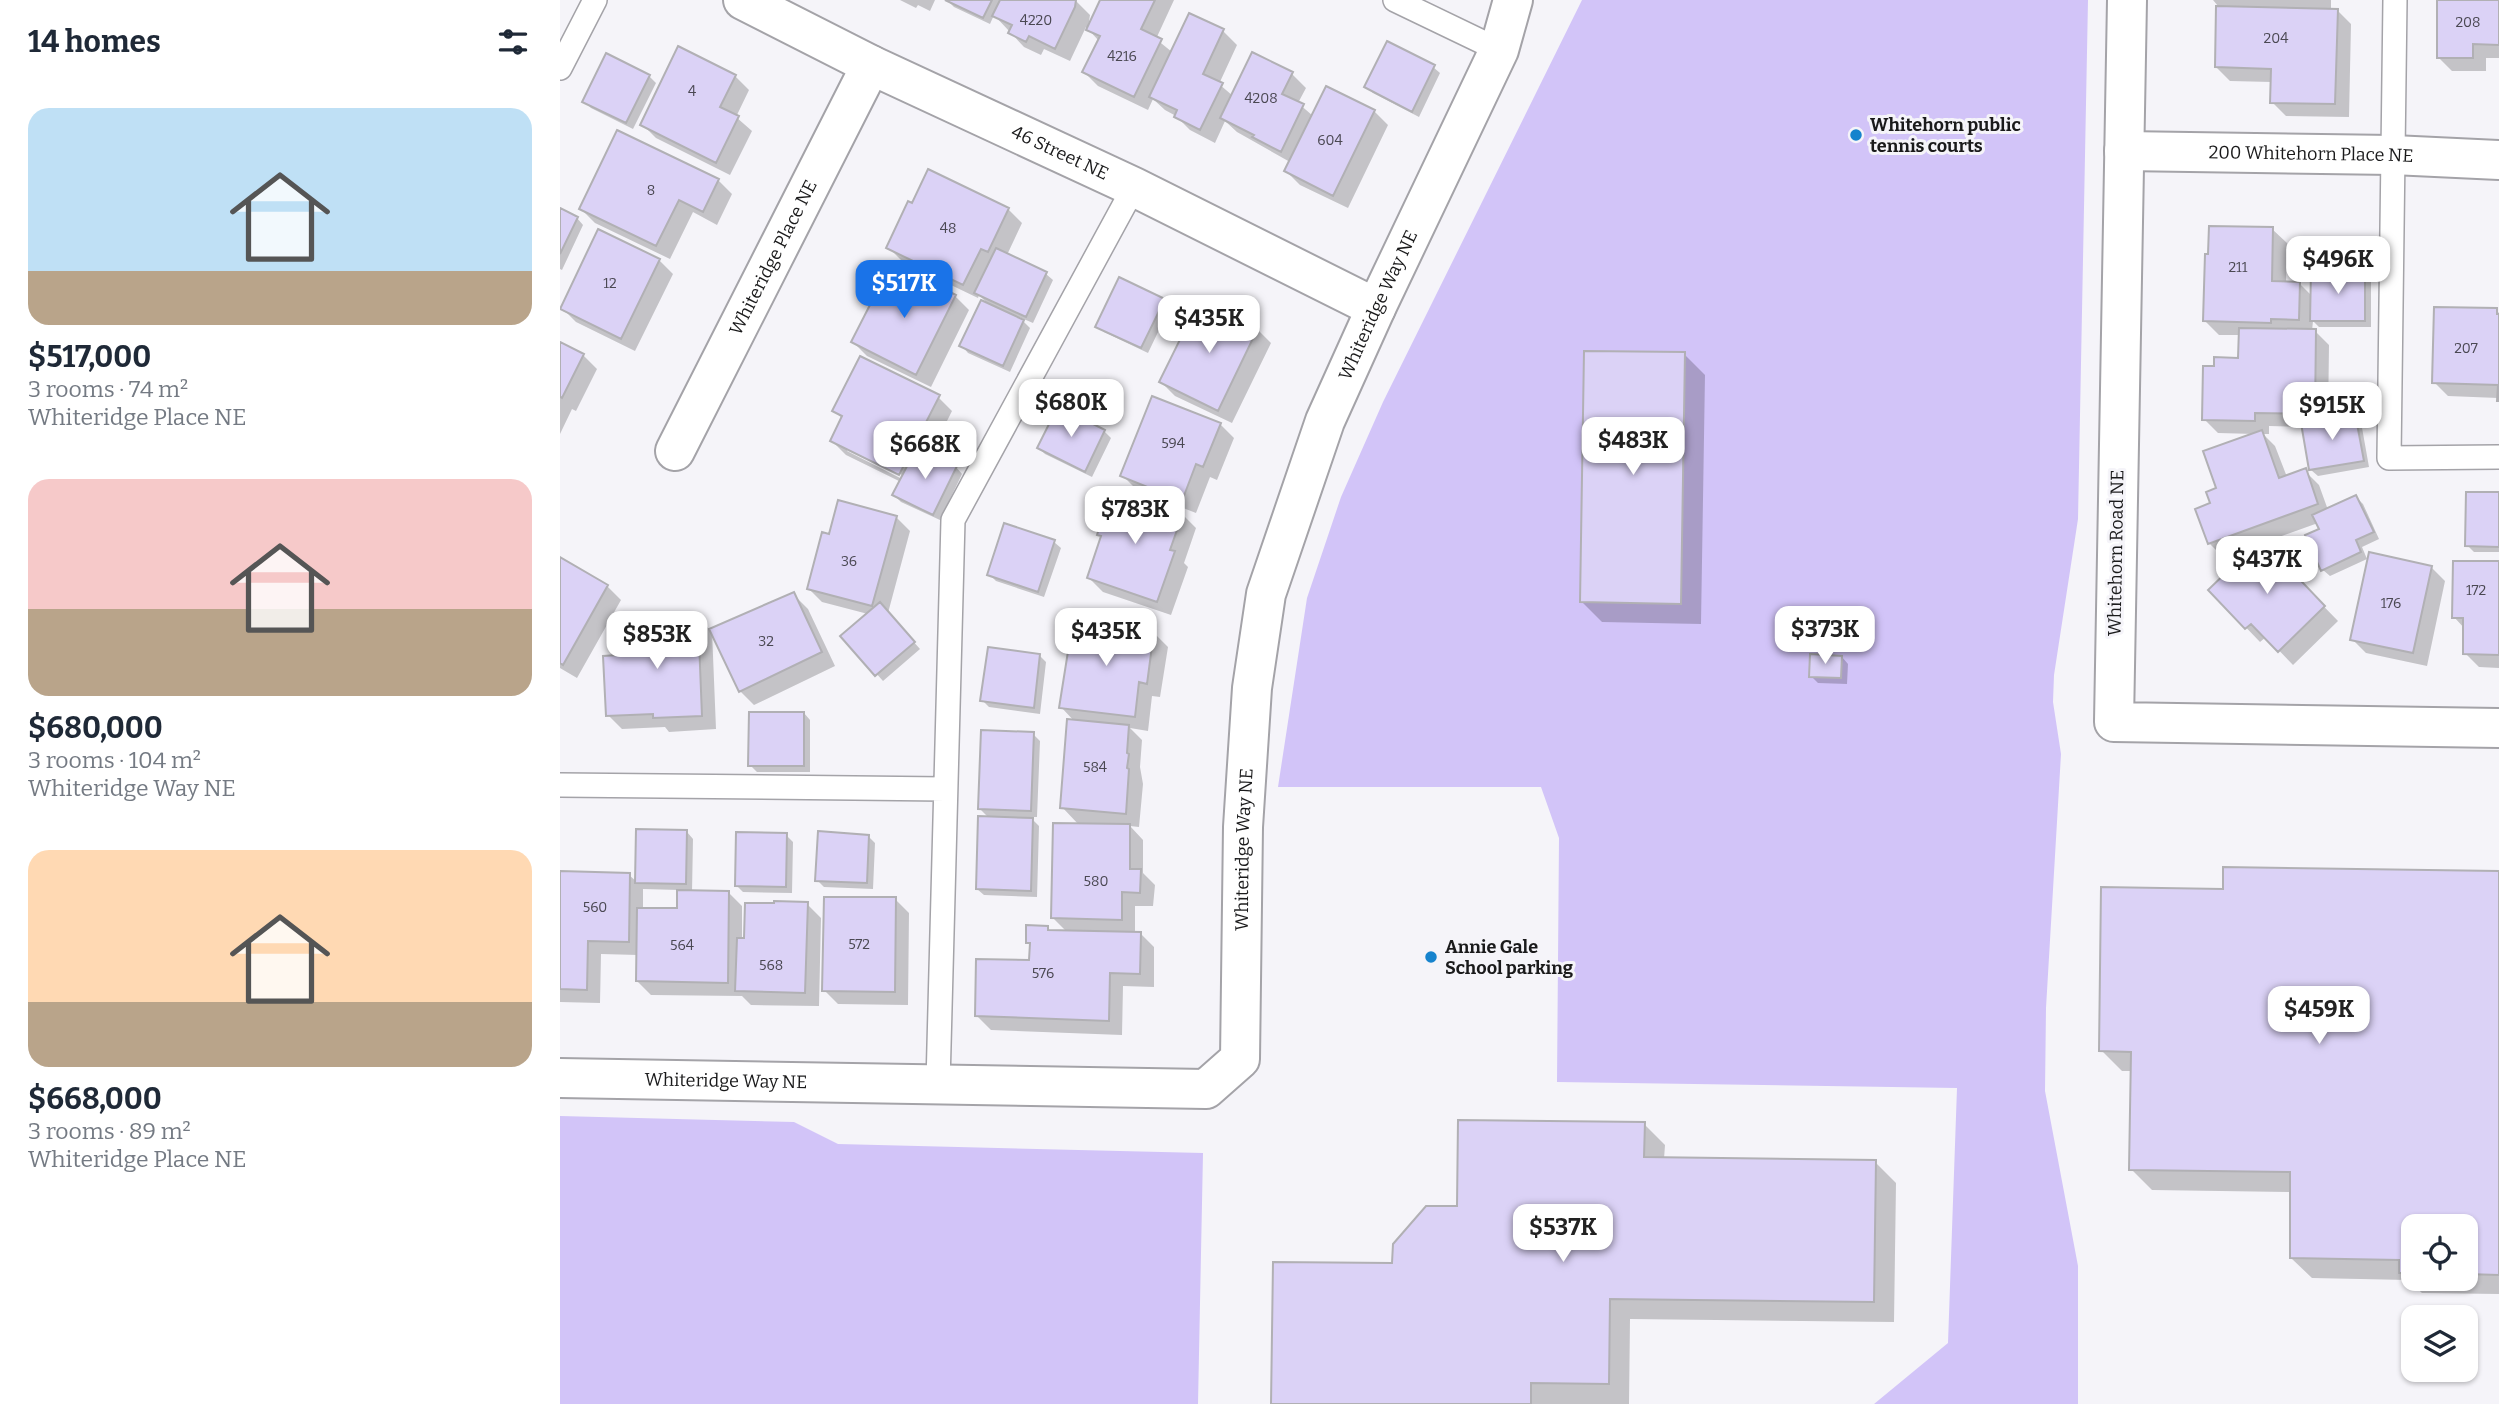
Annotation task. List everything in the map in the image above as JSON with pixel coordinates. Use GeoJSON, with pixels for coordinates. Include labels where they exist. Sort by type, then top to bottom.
{"type":"FeatureCollection","features":[{"type":"Feature","properties":{"kind":"street","name":"46 Street NE"},"geometry":{"type":"LineString","coordinates":[[743,0],[871,65],[1134,187],[1376,308]]}},
{"type":"Feature","properties":{"kind":"street","name":"Whiteridge Way NE"},"geometry":{"type":"LineString","coordinates":[[560,1078],[1206,1089],[1240,1059],[1242,827],[1252,688],[1266,594],[1325,421],[1499,50],[1513,0]]}},
{"type":"Feature","properties":{"kind":"street","name":"Whitehorn Road NE"},"geometry":{"type":"LineString","coordinates":[[2127,0],[2115,722],[2499,728]]}},
{"type":"Feature","properties":{"kind":"street","name":"Whiteridge Place NE"},"geometry":{"type":"LineString","coordinates":[[675,451],[871,65]]}},
{"type":"Feature","properties":{"kind":"street","name":"200 Whitehorn Place NE"},"geometry":{"type":"LineString","coordinates":[[2124,151],[2393,155],[2499,160]]}},
{"type":"Feature","properties":{"kind":"lane"},"geometry":{"type":"LineString","coordinates":[[560,68],[595,0]]}},
{"type":"Feature","properties":{"kind":"lane"},"geometry":{"type":"LineString","coordinates":[[1395,0],[1499,50]]}},
{"type":"Feature","properties":{"kind":"lane"},"geometry":{"type":"LineString","coordinates":[[2395,0],[2389,458],[2499,457]]}},
{"type":"Feature","properties":{"kind":"lane"},"geometry":{"type":"LineString","coordinates":[[939,1083],[953,520],[1134,187]]}},
{"type":"Feature","properties":{"kind":"lane"},"geometry":{"type":"LineString","coordinates":[[560,785],[945,789]]}},
{"type":"Feature","properties":{"kind":"shaded area"},"geometry":{"type":"Polygon","coordinates":[[[1582,0],[2088,0],[2078,519],[2054,675],[2053,702],[2061,754],[2046,1008],[2045,1091],[2078,1266],[2078,1404],[1874,1404],[1948,1343],[1957,1088],[1557,1082],[1559,838],[1541,787],[1278,787],[1307,598],[1341,497],[1383,402],[1582,0]]]}},
{"type":"Feature","properties":{"kind":"shaded area"},"geometry":{"type":"Polygon","coordinates":[[[560,1116],[794,1122],[838,1144],[1203,1153],[1198,1404],[560,1404],[560,1116]]]}},
{"type":"Feature","properties":{"kind":"building"},"geometry":{"type":"Polygon","coordinates":[[[945,0],[992,0],[983,18],[945,0]]]}},
{"type":"Feature","properties":{"kind":"building"},"geometry":{"type":"Polygon","coordinates":[[[1000,0],[1076,0],[1055,49],[1029,36],[1026,42],[1008,33],[1012,25],[992,16],[1000,0]]]}},
{"type":"Feature","properties":{"kind":"building"},"geometry":{"type":"Polygon","coordinates":[[[1100,0],[1155,0],[1141,29],[1162,39],[1134,97],[1082,72],[1100,36],[1086,30],[1100,0]]]}},
{"type":"Feature","properties":{"kind":"building"},"geometry":{"type":"Polygon","coordinates":[[[2437,0],[2499,0],[2499,45],[2473,44],[2473,58],[2437,58],[2437,0]]]}},
{"type":"Feature","properties":{"kind":"building"},"geometry":{"type":"Polygon","coordinates":[[[2216,6],[2338,9],[2335,104],[2270,103],[2271,69],[2215,67],[2216,6]]]}},
{"type":"Feature","properties":{"kind":"building"},"geometry":{"type":"Polygon","coordinates":[[[1189,13],[1224,29],[1203,74],[1223,83],[1200,130],[1174,117],[1177,110],[1149,97],[1189,13]]]}},
{"type":"Feature","properties":{"kind":"building"},"geometry":{"type":"Polygon","coordinates":[[[1387,41],[1435,65],[1412,112],[1364,87],[1387,41]]]}},
{"type":"Feature","properties":{"kind":"building"},"geometry":{"type":"Polygon","coordinates":[[[678,46],[736,75],[720,107],[739,116],[716,163],[640,125],[678,46]]]}},
{"type":"Feature","properties":{"kind":"building"},"geometry":{"type":"Polygon","coordinates":[[[1252,52],[1293,72],[1282,94],[1304,104],[1281,152],[1220,118],[1252,52]]]}},
{"type":"Feature","properties":{"kind":"building"},"geometry":{"type":"Polygon","coordinates":[[[606,53],[650,75],[626,123],[582,102],[606,53]]]}},
{"type":"Feature","properties":{"kind":"building"},"geometry":{"type":"Polygon","coordinates":[[[1326,86],[1375,110],[1333,196],[1284,171],[1326,86]]]}},
{"type":"Feature","properties":{"kind":"building"},"geometry":{"type":"Polygon","coordinates":[[[617,130],[719,179],[703,212],[679,200],[656,246],[579,209],[617,130]]]}},
{"type":"Feature","properties":{"kind":"building"},"geometry":{"type":"Polygon","coordinates":[[[928,169],[1009,208],[988,252],[981,249],[963,285],[886,248],[908,201],[912,203],[928,169]]]}},
{"type":"Feature","properties":{"kind":"building"},"geometry":{"type":"Polygon","coordinates":[[[560,208],[578,217],[560,254],[560,208]]]}},
{"type":"Feature","properties":{"kind":"building"},"geometry":{"type":"Polygon","coordinates":[[[2209,226],[2273,227],[2272,281],[2300,282],[2299,320],[2271,319],[2271,323],[2203,321],[2205,254],[2208,254],[2209,226]]]}},
{"type":"Feature","properties":{"kind":"building"},"geometry":{"type":"Polygon","coordinates":[[[598,229],[660,259],[621,339],[560,309],[598,229]]]}},
{"type":"Feature","properties":{"kind":"building"},"geometry":{"type":"Polygon","coordinates":[[[996,248],[1047,272],[1026,317],[974,293],[996,248]]]}},
{"type":"Feature","properties":{"kind":"building"},"geometry":{"type":"Polygon","coordinates":[[[896,265],[956,295],[916,375],[851,342],[872,301],[877,304],[896,265]]]}},
{"type":"Feature","properties":{"kind":"building"},"geometry":{"type":"Polygon","coordinates":[[[2311,270],[2365,271],[2365,321],[2310,321],[2311,270]]]}},
{"type":"Feature","properties":{"kind":"building"},"geometry":{"type":"Polygon","coordinates":[[[1119,277],[1165,299],[1141,348],[1095,327],[1119,277]]]}},
{"type":"Feature","properties":{"kind":"building"},"geometry":{"type":"Polygon","coordinates":[[[1200,299],[1258,328],[1218,411],[1159,382],[1200,299]]]}},
{"type":"Feature","properties":{"kind":"building"},"geometry":{"type":"Polygon","coordinates":[[[981,300],[1024,320],[1003,366],[959,346],[981,300]]]}},
{"type":"Feature","properties":{"kind":"building"},"geometry":{"type":"Polygon","coordinates":[[[2434,307],[2497,308],[2499,401],[2498,385],[2432,383],[2434,307]]]}},
{"type":"Feature","properties":{"kind":"building"},"geometry":{"type":"Polygon","coordinates":[[[2239,328],[2316,329],[2315,414],[2255,413],[2255,421],[2202,420],[2203,366],[2214,366],[2214,357],[2238,358],[2239,328]]]}},
{"type":"Feature","properties":{"kind":"building"},"geometry":{"type":"Polygon","coordinates":[[[560,342],[584,354],[562,398],[560,397],[560,342]]]}},
{"type":"Feature","properties":{"kind":"building"},"geometry":{"type":"Polygon","coordinates":[[[1584,351],[1685,352],[1681,604],[1580,602],[1584,351]]]}},
{"type":"Feature","properties":{"kind":"building"},"geometry":{"type":"Polygon","coordinates":[[[860,356],[940,395],[899,475],[830,441],[842,416],[832,411],[860,356]]]}},
{"type":"Feature","properties":{"kind":"building"},"geometry":{"type":"Polygon","coordinates":[[[1152,396],[1221,423],[1203,467],[1196,464],[1182,501],[1120,476],[1152,396]]]}},
{"type":"Feature","properties":{"kind":"building"},"geometry":{"type":"Polygon","coordinates":[[[1058,406],[1105,430],[1085,472],[1037,448],[1058,406]]]}},
{"type":"Feature","properties":{"kind":"building"},"geometry":{"type":"Polygon","coordinates":[[[2355,413],[2364,461],[2309,470],[2301,423],[2355,413]]]}},
{"type":"Feature","properties":{"kind":"building"},"geometry":{"type":"Polygon","coordinates":[[[2262,430],[2279,478],[2306,468],[2318,504],[2208,544],[2195,509],[2210,503],[2206,492],[2216,488],[2203,451],[2262,430]]]}},
{"type":"Feature","properties":{"kind":"building"},"geometry":{"type":"Polygon","coordinates":[[[917,447],[957,466],[933,515],[892,495],[917,447]]]}},
{"type":"Feature","properties":{"kind":"building"},"geometry":{"type":"Polygon","coordinates":[[[1112,489],[1183,513],[1170,550],[1175,551],[1157,602],[1087,578],[1101,536],[1097,535],[1112,489]]]}},
{"type":"Feature","properties":{"kind":"building"},"geometry":{"type":"Polygon","coordinates":[[[2466,492],[2499,492],[2499,547],[2465,546],[2466,492]]]}},
{"type":"Feature","properties":{"kind":"building"},"geometry":{"type":"Polygon","coordinates":[[[2356,495],[2374,532],[2356,540],[2361,552],[2321,571],[2305,535],[2319,529],[2312,515],[2356,495]]]}},
{"type":"Feature","properties":{"kind":"building"},"geometry":{"type":"Polygon","coordinates":[[[838,500],[897,516],[872,606],[807,589],[822,532],[829,534],[838,500]]]}},
{"type":"Feature","properties":{"kind":"building"},"geometry":{"type":"Polygon","coordinates":[[[1004,523],[1055,540],[1038,592],[987,575],[1004,523]]]}},
{"type":"Feature","properties":{"kind":"building"},"geometry":{"type":"Polygon","coordinates":[[[2261,539],[2325,606],[2278,652],[2251,624],[2245,629],[2208,590],[2261,539]]]}},
{"type":"Feature","properties":{"kind":"building"},"geometry":{"type":"Polygon","coordinates":[[[2369,552],[2432,566],[2413,653],[2350,640],[2369,552]]]}},
{"type":"Feature","properties":{"kind":"building"},"geometry":{"type":"Polygon","coordinates":[[[560,557],[608,585],[563,665],[560,663],[560,557]]]}},
{"type":"Feature","properties":{"kind":"building"},"geometry":{"type":"Polygon","coordinates":[[[2453,561],[2499,561],[2499,655],[2463,654],[2463,618],[2452,618],[2453,561]]]}},
{"type":"Feature","properties":{"kind":"building"},"geometry":{"type":"Polygon","coordinates":[[[794,592],[822,652],[739,692],[709,629],[794,592]]]}},
{"type":"Feature","properties":{"kind":"building"},"geometry":{"type":"Polygon","coordinates":[[[880,602],[915,642],[875,676],[840,636],[880,602]]]}},
{"type":"Feature","properties":{"kind":"building"},"geometry":{"type":"Polygon","coordinates":[[[698,616],[702,716],[606,716],[603,656],[635,654],[634,618],[698,616]]]}},
{"type":"Feature","properties":{"kind":"building"},"geometry":{"type":"Polygon","coordinates":[[[1073,620],[1154,631],[1147,684],[1139,682],[1135,717],[1059,708],[1073,620]]]}},
{"type":"Feature","properties":{"kind":"building"},"geometry":{"type":"Polygon","coordinates":[[[988,647],[1040,654],[1034,708],[980,701],[988,647]]]}},
{"type":"Feature","properties":{"kind":"building"},"geometry":{"type":"Polygon","coordinates":[[[1810,654],[1842,656],[1841,678],[1809,677],[1810,654]]]}},
{"type":"Feature","properties":{"kind":"building"},"geometry":{"type":"Polygon","coordinates":[[[749,712],[804,712],[804,766],[748,766],[749,712]]]}},
{"type":"Feature","properties":{"kind":"building"},"geometry":{"type":"Polygon","coordinates":[[[1067,719],[1129,725],[1126,814],[1060,808],[1067,719]]]}},
{"type":"Feature","properties":{"kind":"building"},"geometry":{"type":"Polygon","coordinates":[[[981,730],[1034,732],[1031,811],[978,809],[981,730]]]}},
{"type":"Feature","properties":{"kind":"building"},"geometry":{"type":"Polygon","coordinates":[[[978,816],[1033,818],[1031,891],[976,889],[978,816]]]}},
{"type":"Feature","properties":{"kind":"building"},"geometry":{"type":"Polygon","coordinates":[[[1053,823],[1130,824],[1130,869],[1141,869],[1140,893],[1122,892],[1122,920],[1051,918],[1053,823]]]}},
{"type":"Feature","properties":{"kind":"building"},"geometry":{"type":"Polygon","coordinates":[[[636,829],[687,830],[686,884],[635,883],[636,829]]]}},
{"type":"Feature","properties":{"kind":"building"},"geometry":{"type":"Polygon","coordinates":[[[818,831],[869,835],[867,883],[815,881],[818,831]]]}},
{"type":"Feature","properties":{"kind":"building"},"geometry":{"type":"Polygon","coordinates":[[[736,832],[787,833],[786,887],[735,886],[736,832]]]}},
{"type":"Feature","properties":{"kind":"building"},"geometry":{"type":"Polygon","coordinates":[[[2223,867],[2499,871],[2499,1275],[2478,1274],[2478,1214],[2401,1214],[2399,1273],[2399,1260],[2290,1258],[2290,1172],[2129,1170],[2131,1052],[2099,1051],[2101,887],[2223,889],[2223,867]]]}},
{"type":"Feature","properties":{"kind":"building"},"geometry":{"type":"Polygon","coordinates":[[[560,871],[630,873],[629,942],[588,941],[587,990],[560,989],[560,871]]]}},
{"type":"Feature","properties":{"kind":"building"},"geometry":{"type":"Polygon","coordinates":[[[677,890],[729,891],[728,983],[636,981],[637,908],[677,908],[677,890]]]}},
{"type":"Feature","properties":{"kind":"building"},"geometry":{"type":"Polygon","coordinates":[[[824,897],[896,897],[895,992],[822,991],[824,897]]]}},
{"type":"Feature","properties":{"kind":"building"},"geometry":{"type":"Polygon","coordinates":[[[808,902],[805,993],[735,991],[737,938],[744,938],[745,903],[808,902]]]}},
{"type":"Feature","properties":{"kind":"building"},"geometry":{"type":"Polygon","coordinates":[[[1026,925],[1048,926],[1048,930],[1141,932],[1140,974],[1110,973],[1109,1021],[975,1016],[976,959],[1029,960],[1030,943],[1026,943],[1026,925]]]}},
{"type":"Feature","properties":{"kind":"building"},"geometry":{"type":"Polygon","coordinates":[[[1458,1120],[1645,1122],[1644,1157],[1876,1160],[1874,1302],[1610,1299],[1609,1384],[1531,1383],[1531,1404],[1271,1404],[1273,1262],[1392,1263],[1393,1244],[1426,1206],[1457,1206],[1458,1120]]]}},
{"type":"Feature","properties":{"kind":"place","name":"Whitehorn public tennis courts"},"geometry":{"type":"Point","coordinates":[1856,135]}},
{"type":"Feature","properties":{"kind":"place","name":"Annie Gale School parking"},"geometry":{"type":"Point","coordinates":[1431,957]}}]}
